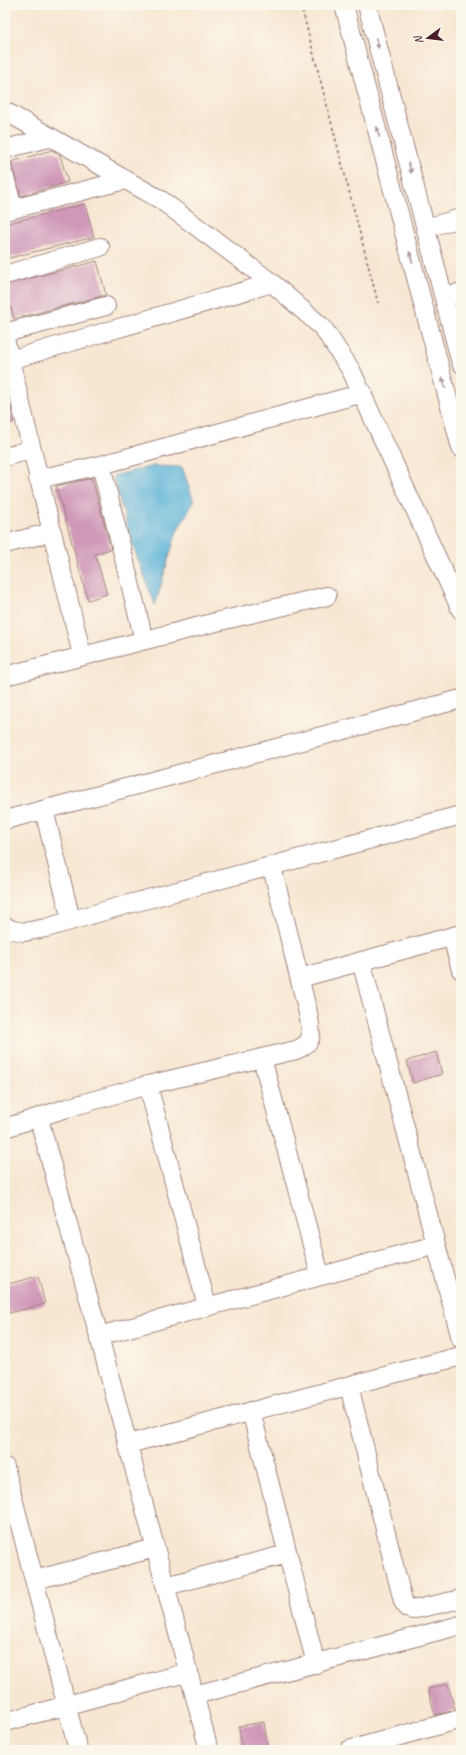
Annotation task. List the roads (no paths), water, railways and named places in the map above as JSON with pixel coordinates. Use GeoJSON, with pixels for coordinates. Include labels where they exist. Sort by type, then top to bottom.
{"type":"FeatureCollection","features":[{"type":"Feature","properties":{"kind":"street"},"geometry":{"type":"LineString","coordinates":[[344,5],[461,448]]}},
{"type":"Feature","properties":{"kind":"street"},"geometry":{"type":"LineString","coordinates":[[367,5],[461,363]]}},
{"type":"Feature","properties":{"kind":"street"},"geometry":{"type":"LineString","coordinates":[[5,110],[49,138],[160,200],[182,215],[272,283],[323,328],[351,370],[363,393],[461,610]]}},
{"type":"Feature","properties":{"kind":"street"},"geometry":{"type":"LineString","coordinates":[[5,149],[49,138]]}},
{"type":"Feature","properties":{"kind":"street"},"geometry":{"type":"LineString","coordinates":[[5,178],[9,210],[125,180]]}},
{"type":"Feature","properties":{"kind":"street"},"geometry":{"type":"LineString","coordinates":[[426,228],[461,218]]}},
{"type":"Feature","properties":{"kind":"street"},"geometry":{"type":"LineString","coordinates":[[5,275],[100,247]]}},
{"type":"Feature","properties":{"kind":"street"},"geometry":{"type":"LineString","coordinates":[[10,360],[272,283]]}},
{"type":"Feature","properties":{"kind":"street"},"geometry":{"type":"LineString","coordinates":[[444,298],[461,292]]}},
{"type":"Feature","properties":{"kind":"street"},"geometry":{"type":"LineString","coordinates":[[5,333],[106,306]]}},
{"type":"Feature","properties":{"kind":"street"},"geometry":{"type":"LineString","coordinates":[[5,339],[82,655]]}},
{"type":"Feature","properties":{"kind":"street"},"geometry":{"type":"LineString","coordinates":[[38,479],[101,466],[363,393]]}},
{"type":"Feature","properties":{"kind":"street"},"geometry":{"type":"LineString","coordinates":[[5,457],[32,449]]}},
{"type":"Feature","properties":{"kind":"street"},"geometry":{"type":"LineString","coordinates":[[101,466],[144,640]]}},
{"type":"Feature","properties":{"kind":"street"},"geometry":{"type":"LineString","coordinates":[[5,544],[52,532]]}},
{"type":"Feature","properties":{"kind":"street"},"geometry":{"type":"LineString","coordinates":[[5,676],[82,655],[327,596]]}},
{"type":"Feature","properties":{"kind":"street"},"geometry":{"type":"LineString","coordinates":[[5,820],[461,699]]}},
{"type":"Feature","properties":{"kind":"street"},"geometry":{"type":"LineString","coordinates":[[44,810],[71,920]]}},
{"type":"Feature","properties":{"kind":"street"},"geometry":{"type":"LineString","coordinates":[[5,926],[12,930],[24,932],[46,928],[461,815]]}},
{"type":"Feature","properties":{"kind":"street"},"geometry":{"type":"LineString","coordinates":[[5,1128],[38,1119],[67,1108],[148,1085],[296,1050],[306,1046],[310,1041],[311,1031],[300,978],[272,867]]}},
{"type":"Feature","properties":{"kind":"street"},"geometry":{"type":"LineString","coordinates":[[300,978],[457,935],[461,970]]}},
{"type":"Feature","properties":{"kind":"street"},"geometry":{"type":"LineString","coordinates":[[361,961],[461,1339]]}},
{"type":"Feature","properties":{"kind":"street"},"geometry":{"type":"LineString","coordinates":[[262,1058],[320,1275]]}},
{"type":"Feature","properties":{"kind":"street"},"geometry":{"type":"LineString","coordinates":[[148,1085],[207,1306]]}},
{"type":"Feature","properties":{"kind":"street"},"geometry":{"type":"LineString","coordinates":[[38,1119],[99,1336],[209,1750]]}},
{"type":"Feature","properties":{"kind":"street"},"geometry":{"type":"LineString","coordinates":[[99,1336],[436,1244]]}},
{"type":"Feature","properties":{"kind":"street"},"geometry":{"type":"LineString","coordinates":[[128,1444],[461,1356]]}},
{"type":"Feature","properties":{"kind":"street"},"geometry":{"type":"LineString","coordinates":[[349,1386],[403,1601],[407,1608],[412,1610],[461,1599]]}},
{"type":"Feature","properties":{"kind":"street"},"geometry":{"type":"LineString","coordinates":[[251,1412],[316,1664]]}},
{"type":"Feature","properties":{"kind":"street"},"geometry":{"type":"LineString","coordinates":[[5,1467],[78,1750]]}},
{"type":"Feature","properties":{"kind":"street"},"geometry":{"type":"LineString","coordinates":[[35,1580],[155,1548]]}},
{"type":"Feature","properties":{"kind":"street"},"geometry":{"type":"LineString","coordinates":[[166,1586],[287,1554]]}},
{"type":"Feature","properties":{"kind":"street"},"geometry":{"type":"LineString","coordinates":[[195,1695],[461,1625]]}},
{"type":"Feature","properties":{"kind":"street"},"geometry":{"type":"LineString","coordinates":[[5,1722],[189,1672]]}},
{"type":"Feature","properties":{"kind":"street"},"geometry":{"type":"LineString","coordinates":[[349,1750],[461,1719]]}},
{"type":"Feature","properties":{"kind":"water"},"geometry":{"type":"Polygon","coordinates":[[[153,466],[182,467],[194,502],[177,531],[155,605],[132,543],[113,476],[153,466]]]}}]}
